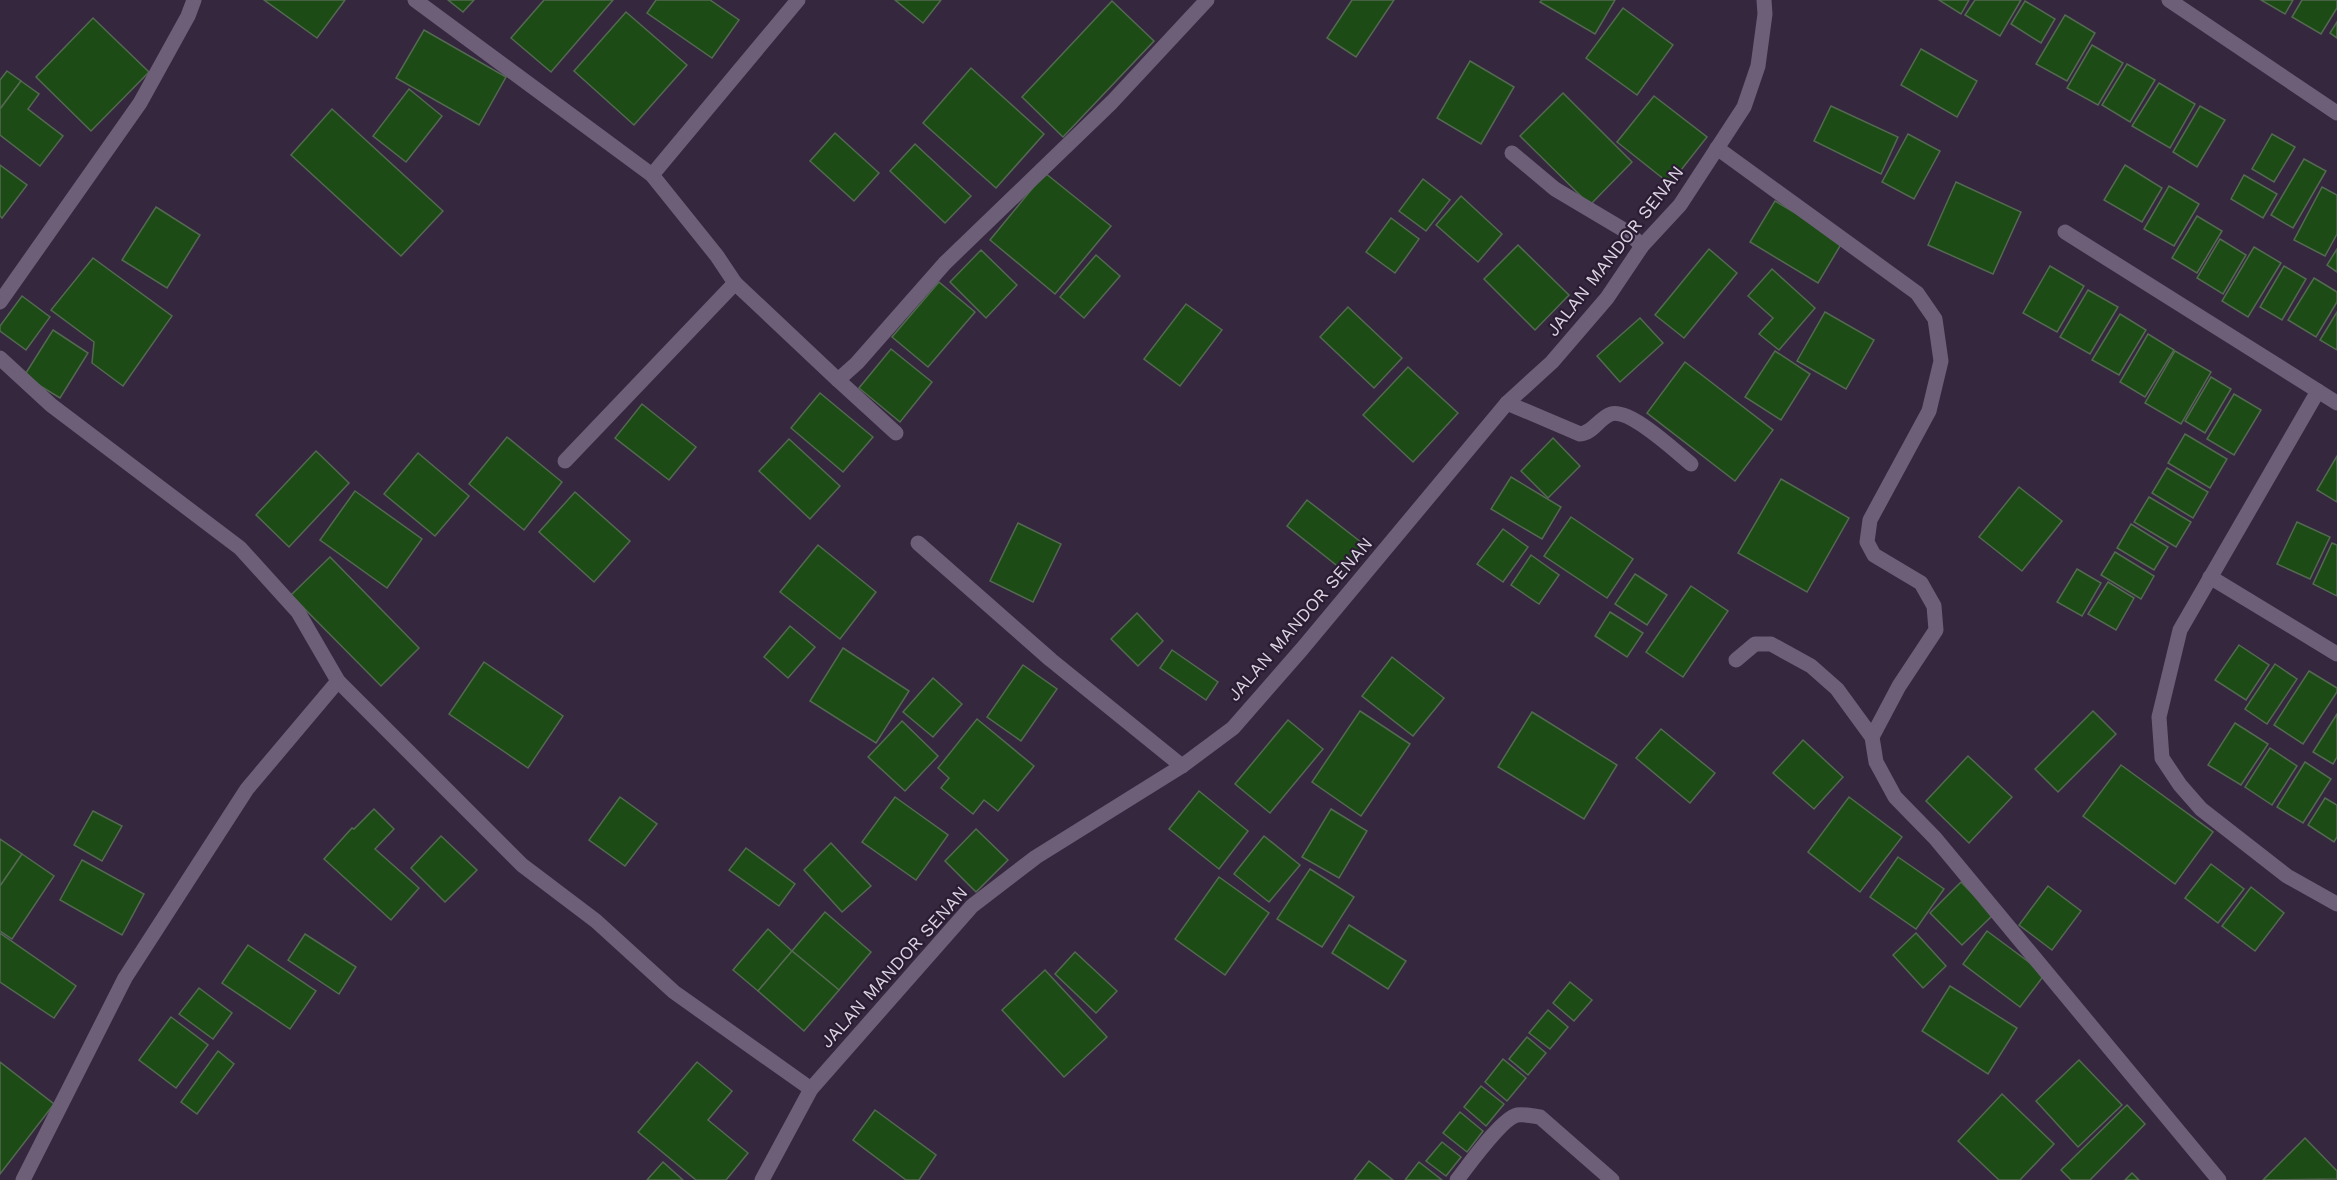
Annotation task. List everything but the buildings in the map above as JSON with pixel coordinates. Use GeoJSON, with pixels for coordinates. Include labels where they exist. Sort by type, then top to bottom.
{"type":"FeatureCollection","features":[{"type":"Feature","properties":{"kind":"street"},"geometry":{"type":"LineString","coordinates":[[0,302],[140,103],[188,16],[194,0]]}},
{"type":"Feature","properties":{"kind":"street"},"geometry":{"type":"LineString","coordinates":[[415,0],[652,175],[717,256],[735,283],[896,433]]}},
{"type":"Feature","properties":{"kind":"street"},"geometry":{"type":"LineString","coordinates":[[652,175],[798,0]]}},
{"type":"Feature","properties":{"kind":"street"},"geometry":{"type":"LineString","coordinates":[[838,380],[857,363],[945,263],[1112,102],[1207,0]]}},
{"type":"Feature","properties":{"kind":"street","name":"JALAN MANDOR SENAN"},"geometry":{"type":"LineString","coordinates":[[762,1180],[811,1089],[972,906],[1036,857],[1182,766],[1233,728],[1317,632],[1507,403],[1552,362],[1607,298],[1642,246],[1680,205],[1744,107],[1758,66],[1765,14],[1764,0]]}},
{"type":"Feature","properties":{"kind":"street"},"geometry":{"type":"LineString","coordinates":[[2169,0],[2337,113]]}},
{"type":"Feature","properties":{"kind":"street"},"geometry":{"type":"LineString","coordinates":[[1717,148],[1917,293],[1935,320],[1941,361],[1929,411],[1870,520],[1867,542],[1874,555],[1921,583],[1934,606],[1936,630],[1899,686],[1872,737]]}},
{"type":"Feature","properties":{"kind":"street"},"geometry":{"type":"LineString","coordinates":[[1512,153],[1555,189],[1629,233],[1642,246]]}},
{"type":"Feature","properties":{"kind":"street"},"geometry":{"type":"LineString","coordinates":[[2065,232],[2337,403]]}},
{"type":"Feature","properties":{"kind":"street"},"geometry":{"type":"LineString","coordinates":[[565,461],[735,283]]}},
{"type":"Feature","properties":{"kind":"street"},"geometry":{"type":"LineString","coordinates":[[0,358],[51,405],[240,548],[298,612],[338,681],[522,865],[596,921],[674,992],[811,1089]]}},
{"type":"Feature","properties":{"kind":"street"},"geometry":{"type":"LineString","coordinates":[[2318,391],[2180,630],[2159,717],[2162,758],[2180,785],[2201,808],[2287,876],[2337,904]]}},
{"type":"Feature","properties":{"kind":"street"},"geometry":{"type":"LineString","coordinates":[[1507,403],[1580,434],[1586,434],[1609,414],[1620,412],[1640,424],[1691,464]]}},
{"type":"Feature","properties":{"kind":"street"},"geometry":{"type":"LineString","coordinates":[[918,543],[1051,660],[1182,766]]}},
{"type":"Feature","properties":{"kind":"street"},"geometry":{"type":"LineString","coordinates":[[2210,577],[2337,654]]}},
{"type":"Feature","properties":{"kind":"street"},"geometry":{"type":"LineString","coordinates":[[1736,660],[1755,644],[1771,644],[1803,662],[1837,689],[1872,737],[1876,762],[1894,797],[1935,838],[2219,1180]]}},
{"type":"Feature","properties":{"kind":"street"},"geometry":{"type":"LineString","coordinates":[[23,1180],[125,978],[247,789],[338,681]]}},
{"type":"Feature","properties":{"kind":"street"},"geometry":{"type":"LineString","coordinates":[[1457,1180],[1497,1130],[1515,1115],[1540,1117],[1612,1180]]}}]}
